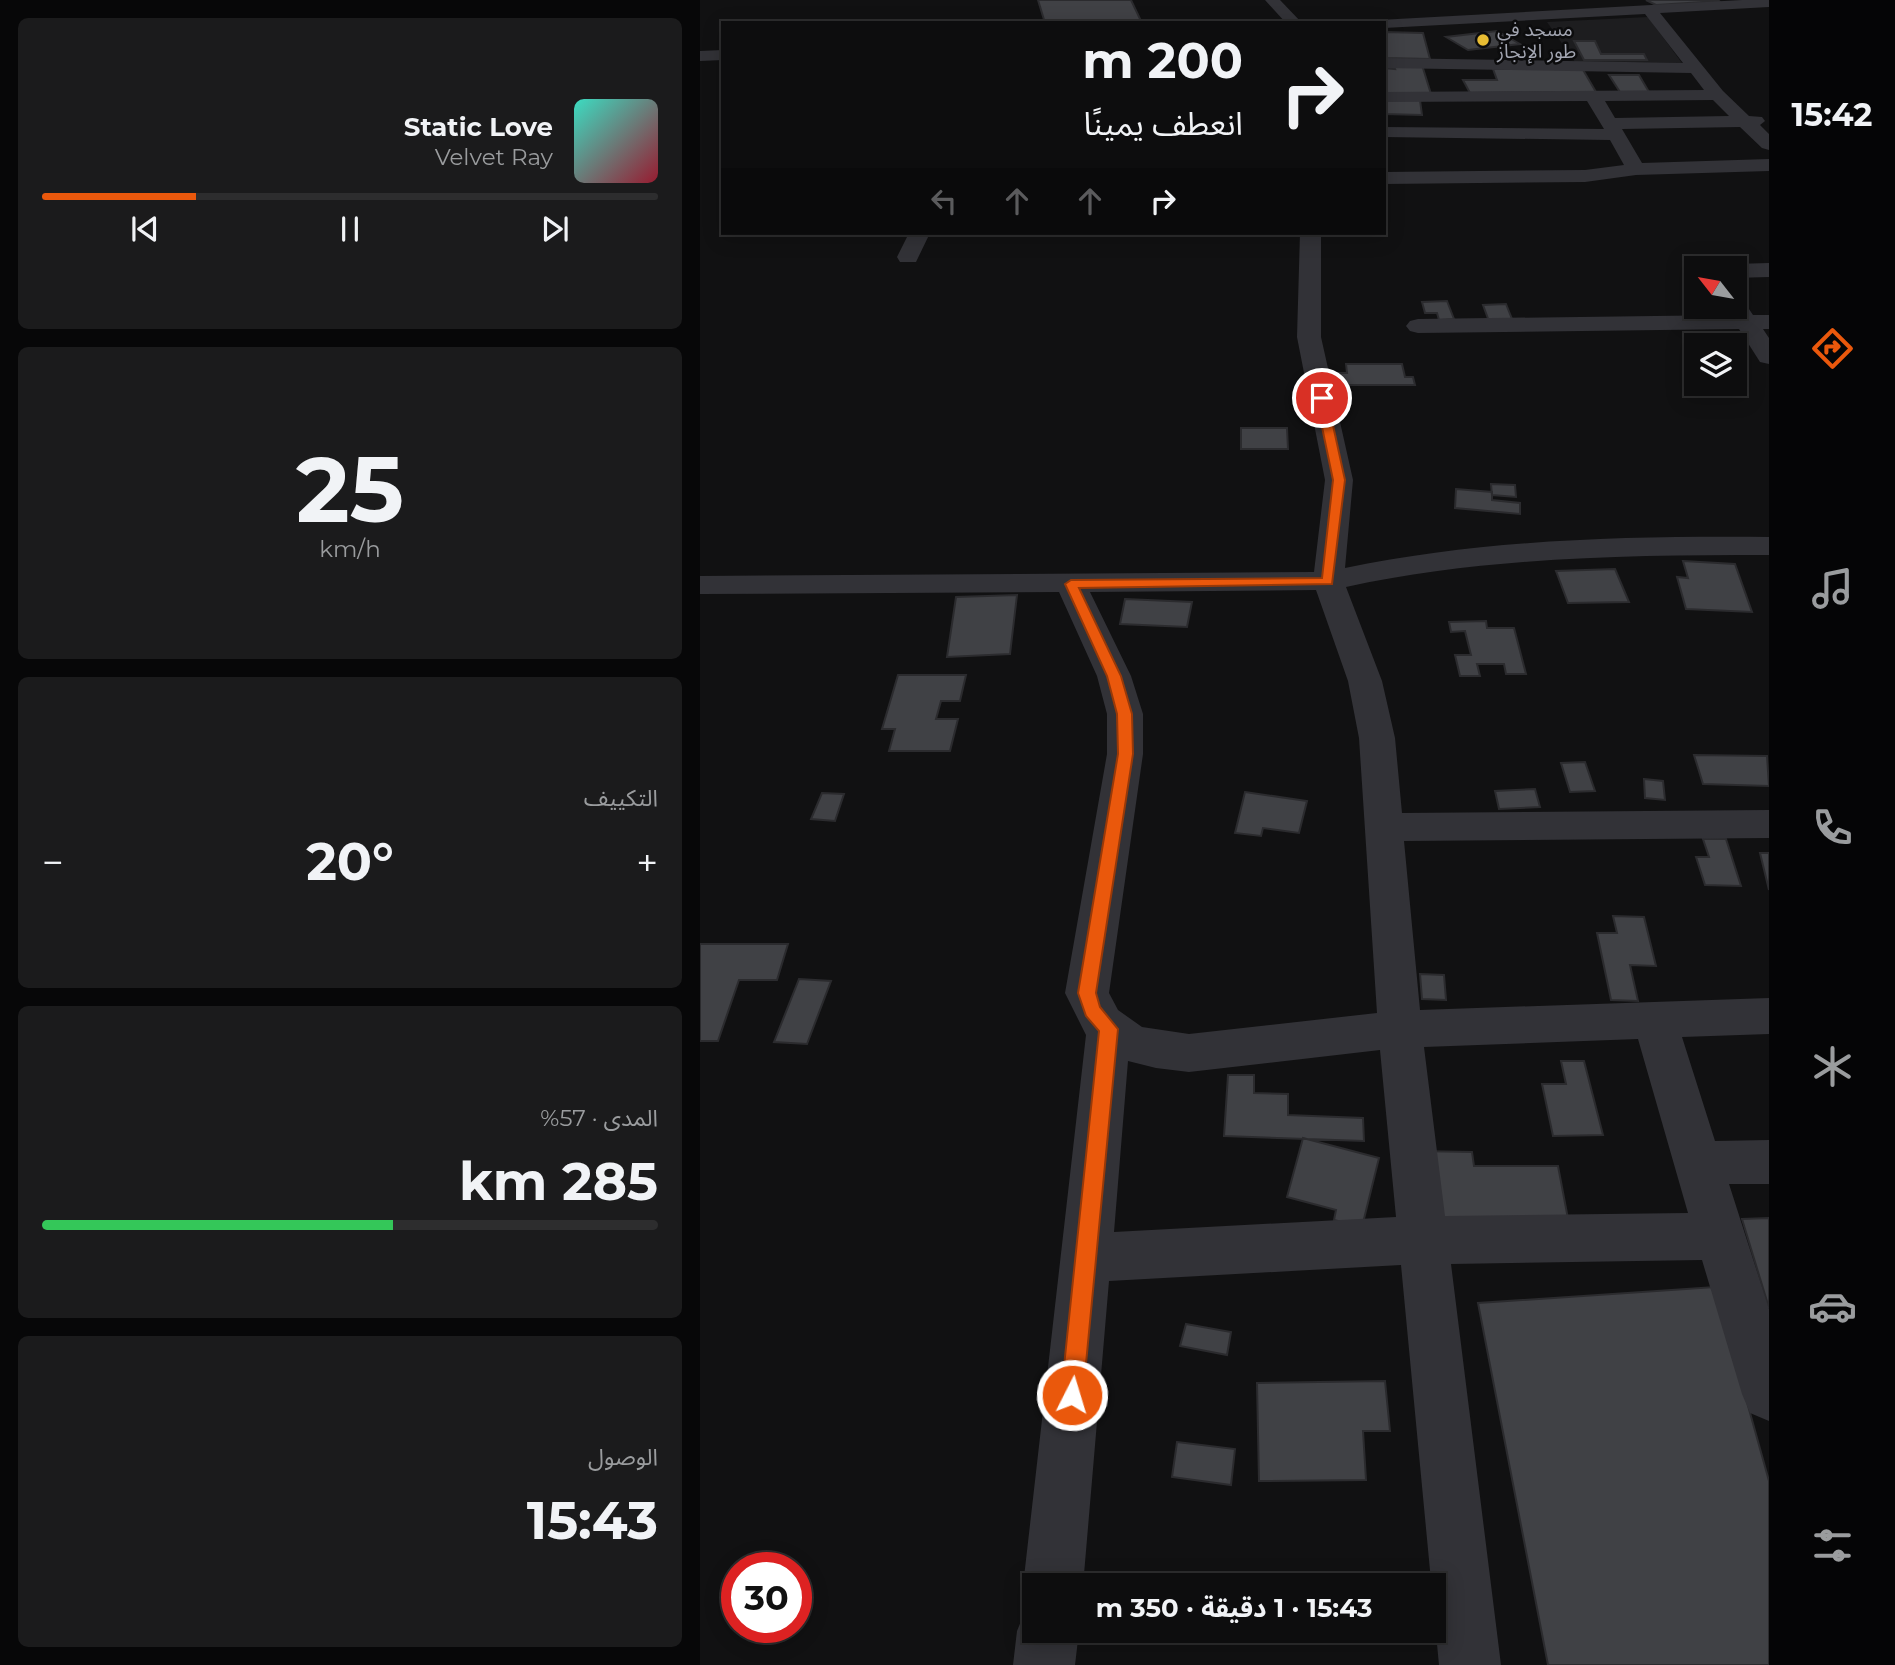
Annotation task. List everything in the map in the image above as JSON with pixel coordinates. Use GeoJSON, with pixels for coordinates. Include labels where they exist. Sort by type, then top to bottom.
{"type":"FeatureCollection","features":[{"type":"Feature","properties":{"kind":"street"},"geometry":{"type":"LineString","coordinates":[[1272,0],[1293,21]]}},
{"type":"Feature","properties":{"kind":"street"},"geometry":{"type":"LineString","coordinates":[[1526,0],[1550,16]]}},
{"type":"Feature","properties":{"kind":"street"},"geometry":{"type":"LineString","coordinates":[[1386,62],[1435,42],[1550,16],[1737,2],[1769,3]]}},
{"type":"Feature","properties":{"kind":"street"},"geometry":{"type":"LineString","coordinates":[[1650,10],[1693,68],[1769,144]]}},
{"type":"Feature","properties":{"kind":"street"},"geometry":{"type":"LineString","coordinates":[[1385,15],[1435,42],[1693,68]]}},
{"type":"Feature","properties":{"kind":"street"},"geometry":{"type":"LineString","coordinates":[[1435,42],[1474,177]]}},
{"type":"Feature","properties":{"kind":"street"},"geometry":{"type":"LineString","coordinates":[[700,56],[721,55]]}},
{"type":"Feature","properties":{"kind":"street"},"geometry":{"type":"LineString","coordinates":[[700,62],[721,61]]}},
{"type":"Feature","properties":{"kind":"street"},"geometry":{"type":"LineString","coordinates":[[1592,96],[1636,169]]}},
{"type":"Feature","properties":{"kind":"street"},"geometry":{"type":"LineString","coordinates":[[1386,132],[1454,115],[1592,96],[1720,97],[1745,100]]}},
{"type":"Feature","properties":{"kind":"street"},"geometry":{"type":"LineString","coordinates":[[1386,98],[1454,115],[1613,130],[1769,121]]}},
{"type":"Feature","properties":{"kind":"street"},"geometry":{"type":"LineString","coordinates":[[1386,178],[1585,176],[1636,169],[1769,165]]}},
{"type":"Feature","properties":{"kind":"street"},"geometry":{"type":"LineString","coordinates":[[908,257],[918,235]]}},
{"type":"Feature","properties":{"kind":"street"},"geometry":{"type":"LineString","coordinates":[[1310,235],[1309,337],[1339,480],[1328,581],[1365,681],[1377,738],[1400,1029],[1470,1665]]}},
{"type":"Feature","properties":{"kind":"street"},"geometry":{"type":"LineString","coordinates":[[1747,271],[1769,270]]}},
{"type":"Feature","properties":{"kind":"street"},"geometry":{"type":"LineString","coordinates":[[1418,326],[1750,316],[1769,357]]}},
{"type":"Feature","properties":{"kind":"street"},"geometry":{"type":"LineString","coordinates":[[700,585],[1328,581],[1408,565],[1545,551],[1621,547],[1769,546]]}},
{"type":"Feature","properties":{"kind":"street"},"geometry":{"type":"LineString","coordinates":[[1071,584],[1114,676],[1125,714],[1125,754],[1087,993],[1093,1011],[1109,1029],[1131,1045],[1158,1051],[1189,1053],[1400,1029],[1769,1016]]}},
{"type":"Feature","properties":{"kind":"street"},"geometry":{"type":"LineString","coordinates":[[1385,827],[1769,824]]}},
{"type":"Feature","properties":{"kind":"street"},"geometry":{"type":"LineString","coordinates":[[1654,1020],[1769,1394]]}},
{"type":"Feature","properties":{"kind":"street"},"geometry":{"type":"LineString","coordinates":[[1053,1573],[1109,1029]]}},
{"type":"Feature","properties":{"kind":"street"},"geometry":{"type":"LineString","coordinates":[[1698,1163],[1769,1162]]}},
{"type":"Feature","properties":{"kind":"street"},"geometry":{"type":"LineString","coordinates":[[1085,1258],[1423,1240],[1720,1236]]}},
{"type":"Feature","properties":{"kind":"street"},"geometry":{"type":"LineString","coordinates":[[1044,1665],[1047,1643]]}},
{"type":"Feature","properties":{"kind":"shaded area"},"geometry":{"type":"Polygon","coordinates":[[[1648,17],[1682,63],[1575,62],[1547,22],[1648,17]]]}},
{"type":"Feature","properties":{"kind":"building"},"geometry":{"type":"Polygon","coordinates":[[[1038,0],[1131,0],[1141,21],[1044,21],[1038,0]]]}},
{"type":"Feature","properties":{"kind":"building"},"geometry":{"type":"Polygon","coordinates":[[[1646,0],[1718,0],[1719,1],[1656,5],[1646,0]]]}},
{"type":"Feature","properties":{"kind":"building","name":"مسجد في طور الإنجاز"},"geometry":{"type":"Polygon","coordinates":[[[1497,31],[1520,44],[1468,50],[1446,37],[1497,31]]]}},
{"type":"Feature","properties":{"kind":"building"},"geometry":{"type":"Polygon","coordinates":[[[1386,32],[1423,33],[1430,59],[1386,58],[1386,32]]]}},
{"type":"Feature","properties":{"kind":"building"},"geometry":{"type":"Polygon","coordinates":[[[1574,41],[1595,41],[1601,54],[1644,54],[1647,60],[1584,60],[1574,41]]]}},
{"type":"Feature","properties":{"kind":"building"},"geometry":{"type":"Polygon","coordinates":[[[1393,65],[1422,65],[1431,94],[1386,94],[1386,68],[1395,69],[1393,65]]]}},
{"type":"Feature","properties":{"kind":"building"},"geometry":{"type":"Polygon","coordinates":[[[1582,68],[1596,92],[1470,93],[1463,80],[1497,80],[1493,69],[1582,68]]]}},
{"type":"Feature","properties":{"kind":"building"},"geometry":{"type":"Polygon","coordinates":[[[1609,75],[1639,75],[1649,92],[1620,92],[1609,75]]]}},
{"type":"Feature","properties":{"kind":"building"},"geometry":{"type":"Polygon","coordinates":[[[1386,100],[1420,100],[1422,115],[1386,114],[1386,100]]]}},
{"type":"Feature","properties":{"kind":"building"},"geometry":{"type":"Polygon","coordinates":[[[1447,301],[1454,319],[1439,320],[1437,313],[1425,313],[1422,302],[1447,301]]]}},
{"type":"Feature","properties":{"kind":"building"},"geometry":{"type":"Polygon","coordinates":[[[1506,304],[1514,324],[1490,324],[1483,305],[1506,304]]]}},
{"type":"Feature","properties":{"kind":"building"},"geometry":{"type":"Polygon","coordinates":[[[1346,364],[1402,364],[1405,377],[1413,377],[1415,385],[1335,385],[1333,373],[1347,373],[1346,364]]]}},
{"type":"Feature","properties":{"kind":"building"},"geometry":{"type":"Polygon","coordinates":[[[1241,428],[1287,428],[1288,449],[1241,449],[1241,428]]]}},
{"type":"Feature","properties":{"kind":"building"},"geometry":{"type":"Polygon","coordinates":[[[1491,484],[1515,485],[1516,497],[1492,495],[1491,484]]]}},
{"type":"Feature","properties":{"kind":"building"},"geometry":{"type":"Polygon","coordinates":[[[1456,489],[1492,492],[1492,500],[1520,503],[1520,514],[1455,508],[1456,489]]]}},
{"type":"Feature","properties":{"kind":"building"},"geometry":{"type":"Polygon","coordinates":[[[1683,561],[1735,564],[1752,612],[1686,609],[1677,577],[1688,578],[1683,561]]]}},
{"type":"Feature","properties":{"kind":"building"},"geometry":{"type":"Polygon","coordinates":[[[1615,569],[1629,602],[1568,603],[1556,571],[1615,569]]]}},
{"type":"Feature","properties":{"kind":"building"},"geometry":{"type":"Polygon","coordinates":[[[1017,595],[1010,654],[947,657],[956,597],[1017,595]]]}},
{"type":"Feature","properties":{"kind":"building"},"geometry":{"type":"Polygon","coordinates":[[[1125,599],[1192,602],[1187,627],[1120,624],[1125,599]]]}},
{"type":"Feature","properties":{"kind":"building"},"geometry":{"type":"Polygon","coordinates":[[[1486,621],[1487,628],[1514,628],[1526,674],[1506,674],[1504,664],[1477,664],[1480,676],[1460,676],[1455,655],[1471,655],[1465,631],[1451,632],[1449,622],[1486,621]]]}},
{"type":"Feature","properties":{"kind":"building"},"geometry":{"type":"Polygon","coordinates":[[[898,675],[966,675],[960,701],[941,701],[936,719],[958,719],[950,751],[889,751],[895,729],[882,729],[898,675]]]}},
{"type":"Feature","properties":{"kind":"building"},"geometry":{"type":"Polygon","coordinates":[[[1694,755],[1767,756],[1769,786],[1703,784],[1694,755]]]}},
{"type":"Feature","properties":{"kind":"building"},"geometry":{"type":"Polygon","coordinates":[[[1585,762],[1595,791],[1570,792],[1561,763],[1585,762]]]}},
{"type":"Feature","properties":{"kind":"building"},"geometry":{"type":"Polygon","coordinates":[[[1644,779],[1663,781],[1665,800],[1645,798],[1644,779]]]}},
{"type":"Feature","properties":{"kind":"building"},"geometry":{"type":"Polygon","coordinates":[[[1535,789],[1540,807],[1499,809],[1495,791],[1535,789]]]}},
{"type":"Feature","properties":{"kind":"building"},"geometry":{"type":"Polygon","coordinates":[[[1245,792],[1307,801],[1299,833],[1263,828],[1261,836],[1235,833],[1245,792]]]}},
{"type":"Feature","properties":{"kind":"building"},"geometry":{"type":"Polygon","coordinates":[[[822,793],[844,794],[835,821],[811,819],[822,793]]]}},
{"type":"Feature","properties":{"kind":"building"},"geometry":{"type":"Polygon","coordinates":[[[1703,839],[1726,839],[1741,886],[1705,885],[1696,857],[1709,857],[1703,839]]]}},
{"type":"Feature","properties":{"kind":"building"},"geometry":{"type":"Polygon","coordinates":[[[1760,853],[1769,853],[1769,890],[1760,853]]]}},
{"type":"Feature","properties":{"kind":"building"},"geometry":{"type":"Polygon","coordinates":[[[1613,916],[1644,917],[1656,966],[1630,965],[1638,1001],[1611,1000],[1597,933],[1617,933],[1613,916]]]}},
{"type":"Feature","properties":{"kind":"building"},"geometry":{"type":"Polygon","coordinates":[[[700,944],[788,944],[777,980],[739,980],[718,1041],[700,1041],[700,944]]]}},
{"type":"Feature","properties":{"kind":"building"},"geometry":{"type":"Polygon","coordinates":[[[1420,974],[1444,975],[1446,1000],[1422,999],[1420,974]]]}},
{"type":"Feature","properties":{"kind":"building"},"geometry":{"type":"Polygon","coordinates":[[[799,979],[831,981],[807,1044],[774,1042],[799,979]]]}},
{"type":"Feature","properties":{"kind":"building"},"geometry":{"type":"Polygon","coordinates":[[[1561,1061],[1584,1061],[1603,1135],[1553,1136],[1542,1084],[1566,1084],[1561,1061]]]}},
{"type":"Feature","properties":{"kind":"building"},"geometry":{"type":"Polygon","coordinates":[[[1228,1075],[1254,1075],[1254,1093],[1288,1094],[1288,1115],[1363,1118],[1364,1141],[1224,1136],[1228,1075]]]}},
{"type":"Feature","properties":{"kind":"building"},"geometry":{"type":"Polygon","coordinates":[[[1303,1138],[1379,1158],[1362,1227],[1334,1220],[1336,1210],[1287,1197],[1303,1138]]]}},
{"type":"Feature","properties":{"kind":"building"},"geometry":{"type":"Polygon","coordinates":[[[1416,1151],[1472,1152],[1474,1166],[1558,1166],[1569,1224],[1424,1224],[1416,1151]]]}},
{"type":"Feature","properties":{"kind":"building"},"geometry":{"type":"Polygon","coordinates":[[[1769,1218],[1769,1308],[1742,1219],[1769,1218]]]}},
{"type":"Feature","properties":{"kind":"building"},"geometry":{"type":"Polygon","coordinates":[[[1715,1287],[1769,1481],[1769,1665],[1548,1665],[1478,1303],[1715,1287]]]}},
{"type":"Feature","properties":{"kind":"building"},"geometry":{"type":"Polygon","coordinates":[[[1186,1324],[1231,1332],[1227,1355],[1180,1346],[1186,1324]]]}},
{"type":"Feature","properties":{"kind":"building"},"geometry":{"type":"Polygon","coordinates":[[[1385,1381],[1390,1431],[1363,1431],[1366,1480],[1259,1481],[1257,1383],[1385,1381]]]}},
{"type":"Feature","properties":{"kind":"building"},"geometry":{"type":"Polygon","coordinates":[[[1177,1442],[1235,1449],[1231,1485],[1172,1477],[1177,1442]]]}},
{"type":"Feature","properties":{"kind":"place","name":"مسجد في طور الإنجاز"},"geometry":{"type":"Point","coordinates":[1483,40]}},
{"type":"Feature","properties":{"kind":"route"},"geometry":{"type":"LineString","coordinates":[[1072,1395],[1109,1029],[1093,1011],[1087,993],[1125,754],[1125,714],[1114,676],[1071,584],[1328,581],[1339,480],[1322,398]]}}]}
